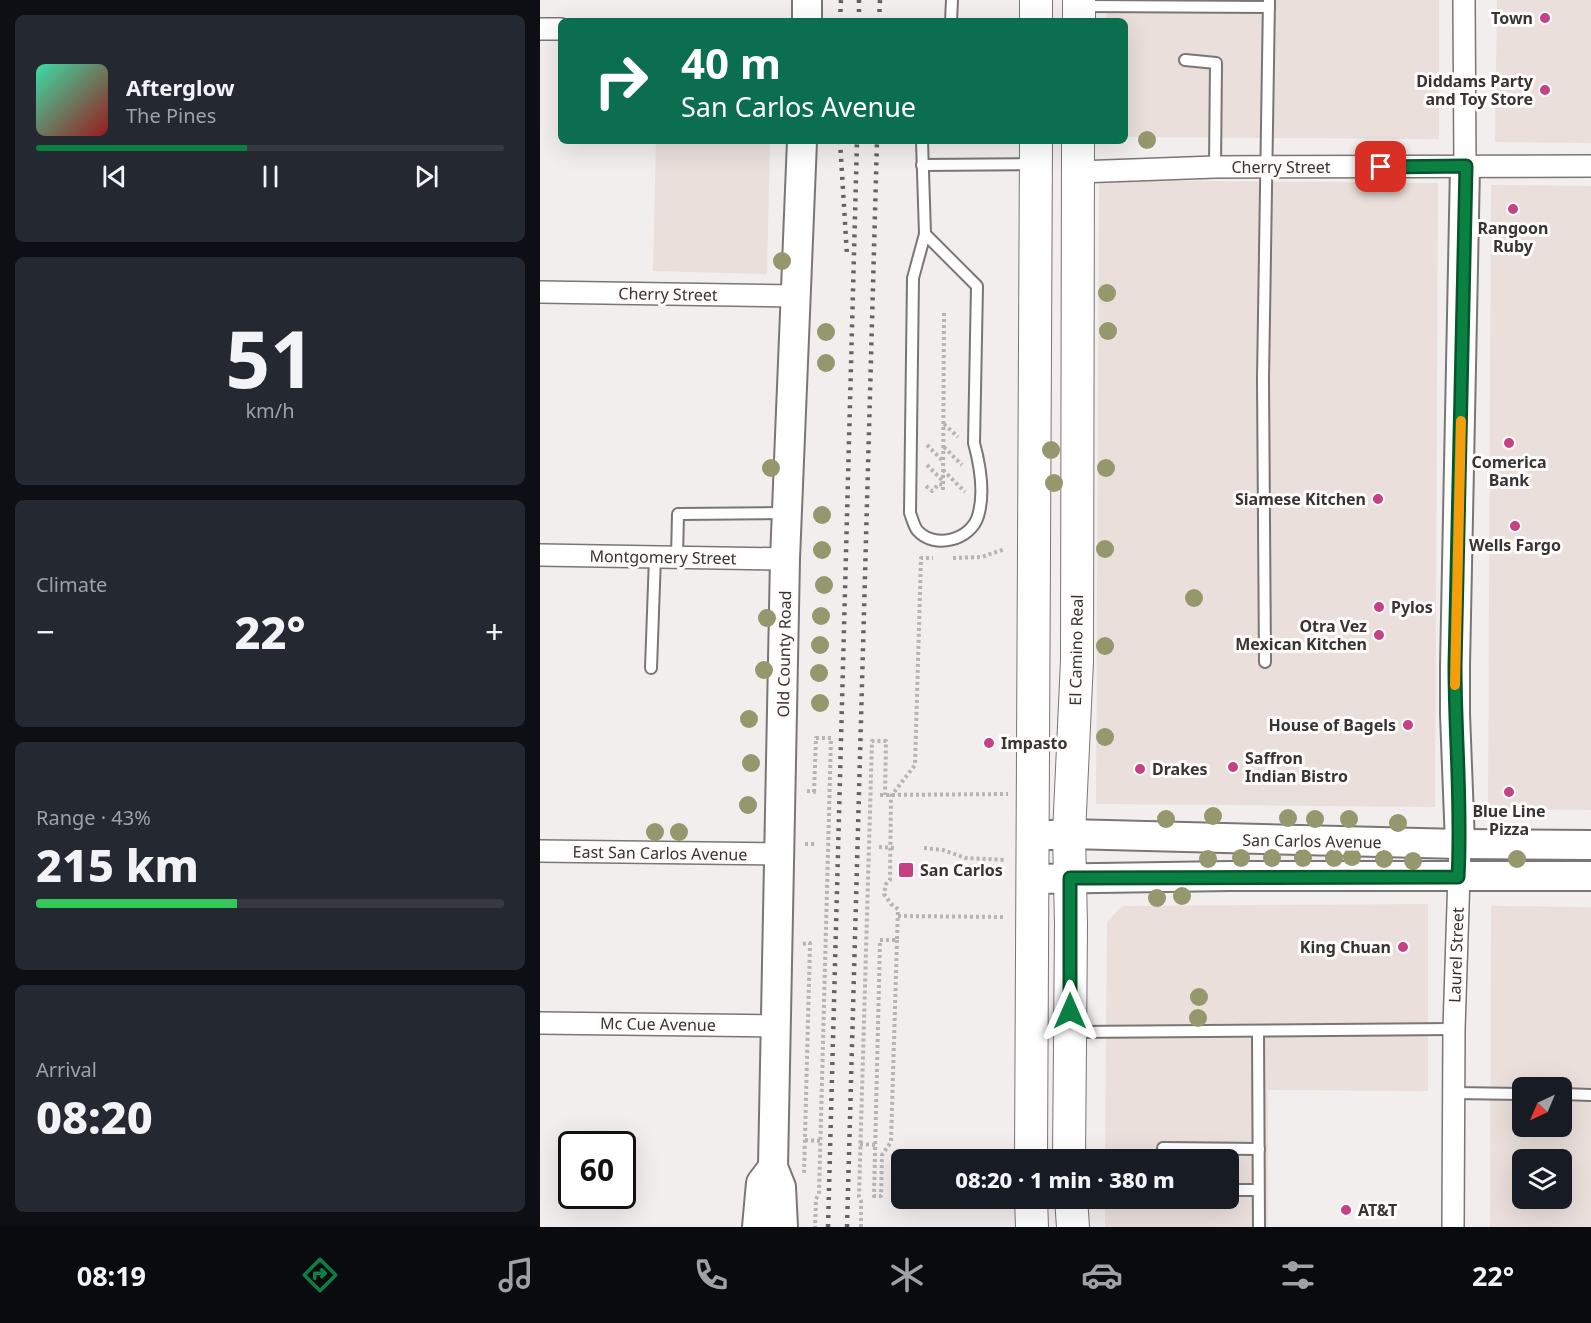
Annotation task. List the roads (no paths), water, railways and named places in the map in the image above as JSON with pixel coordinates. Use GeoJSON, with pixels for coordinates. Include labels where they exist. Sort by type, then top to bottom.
{"type":"FeatureCollection","features":[{"type":"Feature","properties":{"kind":"main road"},"geometry":{"type":"LineString","coordinates":[[807,0],[807,18]]}},
{"type":"Feature","properties":{"kind":"main road"},"geometry":{"type":"LineString","coordinates":[[1036,0],[1036,18]]}},
{"type":"Feature","properties":{"kind":"main road","name":"Old County Road"},"geometry":{"type":"LineString","coordinates":[[783,1227],[781,1187],[773,1167],[776,1026],[792,849],[785,559],[802,144]]}},
{"type":"Feature","properties":{"kind":"main road","name":"El Camino Real"},"geometry":{"type":"LineString","coordinates":[[1070,1149],[1069,834],[1077,661],[1078,144]]}},
{"type":"Feature","properties":{"kind":"main road"},"geometry":{"type":"LineString","coordinates":[[1031,1149],[1024,870],[1034,836],[1033,475],[1036,153],[1078,172]]}},
{"type":"Feature","properties":{"kind":"main road","name":"Laurel Street"},"geometry":{"type":"LineString","coordinates":[[1460,844],[1455,666],[1466,166]]}},
{"type":"Feature","properties":{"kind":"main road","name":"San Carlos Avenue"},"geometry":{"type":"LineString","coordinates":[[1034,836],[1069,834],[1591,845]]}},
{"type":"Feature","properties":{"kind":"main road"},"geometry":{"type":"LineString","coordinates":[[1024,870],[1070,878],[1591,876]]}},
{"type":"Feature","properties":{"kind":"main road","name":"Old County Road"},"geometry":{"type":"LineString","coordinates":[[757,1227],[761,1183],[773,1167]]}},
{"type":"Feature","properties":{"kind":"main road"},"geometry":{"type":"LineString","coordinates":[[1031,1209],[1032,1227]]}},
{"type":"Feature","properties":{"kind":"main road"},"geometry":{"type":"LineString","coordinates":[[1072,1209],[1073,1227]]}},
{"type":"Feature","properties":{"kind":"street","name":"Laurel Street"},"geometry":{"type":"LineString","coordinates":[[1464,0],[1466,166]]}},
{"type":"Feature","properties":{"kind":"street"},"geometry":{"type":"LineString","coordinates":[[540,29],[558,29]]}},
{"type":"Feature","properties":{"kind":"street","name":"Cherry Street"},"geometry":{"type":"LineString","coordinates":[[1078,172],[1215,167],[1591,166]]}},
{"type":"Feature","properties":{"kind":"street","name":"Cherry Street"},"geometry":{"type":"LineString","coordinates":[[540,292],[797,296]]}},
{"type":"Feature","properties":{"kind":"street","name":"Montgomery Street"},"geometry":{"type":"LineString","coordinates":[[540,555],[785,559]]}},
{"type":"Feature","properties":{"kind":"street","name":"Laurel Street"},"geometry":{"type":"LineString","coordinates":[[1453,1227],[1454,1029],[1460,844]]}},
{"type":"Feature","properties":{"kind":"street","name":"East San Carlos Avenue"},"geometry":{"type":"LineString","coordinates":[[540,851],[792,849]]}},
{"type":"Feature","properties":{"kind":"street","name":"Mc Cue Avenue"},"geometry":{"type":"LineString","coordinates":[[540,1023],[776,1026]]}},
{"type":"Feature","properties":{"kind":"lane"},"geometry":{"type":"LineString","coordinates":[[951,18],[952,0]]}},
{"type":"Feature","properties":{"kind":"lane"},"geometry":{"type":"LineString","coordinates":[[1079,9],[1269,4],[1263,379],[1265,662]]}},
{"type":"Feature","properties":{"kind":"lane"},"geometry":{"type":"LineString","coordinates":[[1185,60],[1216,63],[1215,167]]}},
{"type":"Feature","properties":{"kind":"lane"},"geometry":{"type":"LineString","coordinates":[[922,144],[925,234],[914,278],[910,513],[917,530],[934,540],[954,540],[970,531],[978,516],[980,496],[981,468],[974,443],[977,286],[925,234]]}},
{"type":"Feature","properties":{"kind":"lane"},"geometry":{"type":"LineString","coordinates":[[922,165],[1036,153]]}},
{"type":"Feature","properties":{"kind":"lane"},"geometry":{"type":"LineString","coordinates":[[676,557],[678,514],[787,513]]}},
{"type":"Feature","properties":{"kind":"lane"},"geometry":{"type":"LineString","coordinates":[[651,668],[655,557]]}},
{"type":"Feature","properties":{"kind":"lane"},"geometry":{"type":"LineString","coordinates":[[1070,1032],[1454,1029]]}},
{"type":"Feature","properties":{"kind":"lane"},"geometry":{"type":"LineString","coordinates":[[1258,1031],[1259,1227]]}},
{"type":"Feature","properties":{"kind":"lane"},"geometry":{"type":"LineString","coordinates":[[1454,1093],[1512,1094]]}},
{"type":"Feature","properties":{"kind":"lane"},"geometry":{"type":"LineString","coordinates":[[1572,1094],[1591,1095]]}},
{"type":"Feature","properties":{"kind":"lane"},"geometry":{"type":"LineString","coordinates":[[1163,1148],[1259,1149]]}},
{"type":"Feature","properties":{"kind":"lane"},"geometry":{"type":"LineString","coordinates":[[1239,1190],[1258,1190]]}},
{"type":"Feature","properties":{"kind":"railway"},"geometry":{"type":"LineString","coordinates":[[840,18],[841,0]]}},
{"type":"Feature","properties":{"kind":"railway"},"geometry":{"type":"LineString","coordinates":[[859,0],[859,18]]}},
{"type":"Feature","properties":{"kind":"railway"},"geometry":{"type":"LineString","coordinates":[[879,18],[880,0]]}},
{"type":"Feature","properties":{"kind":"railway"},"geometry":{"type":"LineString","coordinates":[[840,144],[847,255]]}},
{"type":"Feature","properties":{"kind":"railway"},"geometry":{"type":"LineString","coordinates":[[828,1227],[857,144]]}},
{"type":"Feature","properties":{"kind":"railway"},"geometry":{"type":"LineString","coordinates":[[847,1227],[877,144]]}},
{"type":"Feature","properties":{"kind":"place","name":"Town"},"geometry":{"type":"Point","coordinates":[1545,18]}},
{"type":"Feature","properties":{"kind":"place","name":"Diddams Party and Toy Store"},"geometry":{"type":"Point","coordinates":[1545,90]}},
{"type":"Feature","properties":{"kind":"place","name":"Rangoon Ruby"},"geometry":{"type":"Point","coordinates":[1513,209]}},
{"type":"Feature","properties":{"kind":"place","name":"Comerica Bank"},"geometry":{"type":"Point","coordinates":[1509,443]}},
{"type":"Feature","properties":{"kind":"place","name":"Siamese Kitchen"},"geometry":{"type":"Point","coordinates":[1378,499]}},
{"type":"Feature","properties":{"kind":"place","name":"Wells Fargo"},"geometry":{"type":"Point","coordinates":[1515,526]}},
{"type":"Feature","properties":{"kind":"place","name":"Pylos"},"geometry":{"type":"Point","coordinates":[1379,607]}},
{"type":"Feature","properties":{"kind":"place","name":"Otra Vez Mexican Kitchen"},"geometry":{"type":"Point","coordinates":[1379,635]}},
{"type":"Feature","properties":{"kind":"place","name":"House of Bagels"},"geometry":{"type":"Point","coordinates":[1408,725]}},
{"type":"Feature","properties":{"kind":"place","name":"Impasto"},"geometry":{"type":"Point","coordinates":[989,743]}},
{"type":"Feature","properties":{"kind":"place","name":"Saffron Indian Bistro"},"geometry":{"type":"Point","coordinates":[1233,767]}},
{"type":"Feature","properties":{"kind":"place","name":"Drakes"},"geometry":{"type":"Point","coordinates":[1140,769]}},
{"type":"Feature","properties":{"kind":"place","name":"Blue Line Pizza"},"geometry":{"type":"Point","coordinates":[1509,792]}},
{"type":"Feature","properties":{"kind":"place","name":"San Carlos"},"geometry":{"type":"Point","coordinates":[906,870]}},
{"type":"Feature","properties":{"kind":"place","name":"King Chuan"},"geometry":{"type":"Point","coordinates":[1403,947]}},
{"type":"Feature","properties":{"kind":"place","name":"AT&T"},"geometry":{"type":"Point","coordinates":[1346,1210]}}]}
